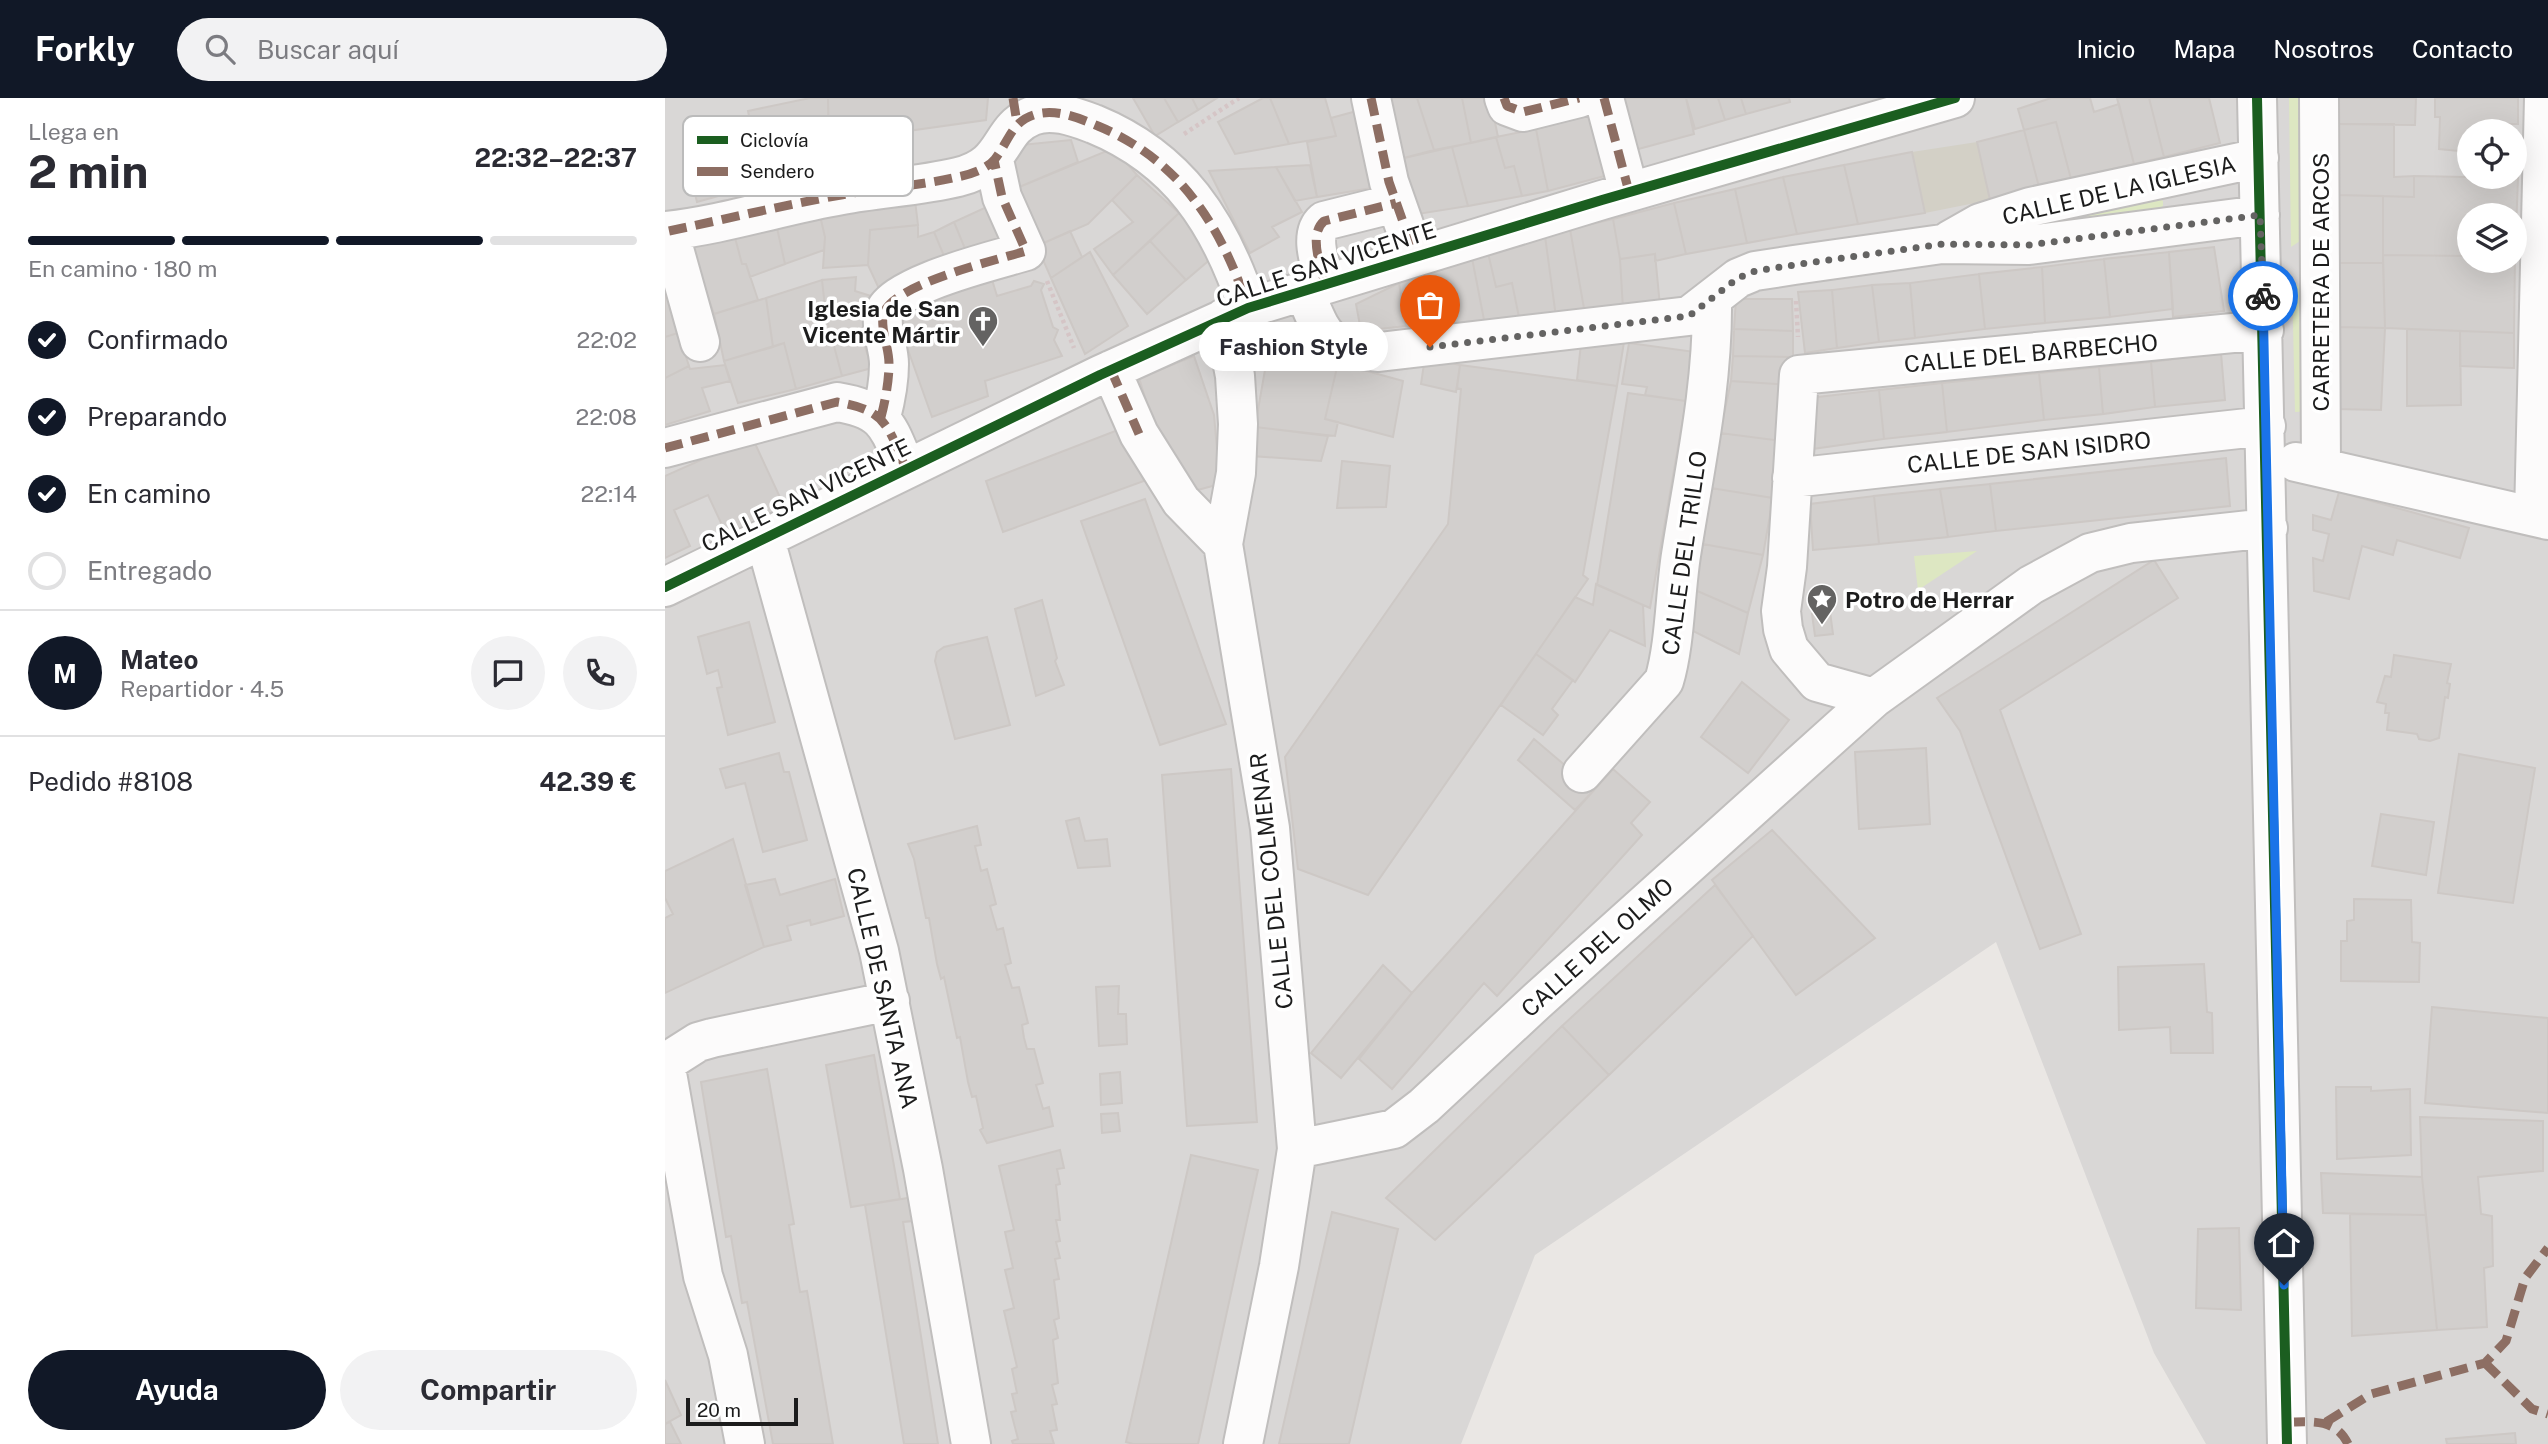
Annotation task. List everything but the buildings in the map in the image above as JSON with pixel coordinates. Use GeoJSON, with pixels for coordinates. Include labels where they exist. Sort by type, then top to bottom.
{"type":"FeatureCollection","features":[{"type":"Feature","properties":{"kind":"street"},"geometry":{"type":"LineString","coordinates":[[1371,98],[1396,203],[1415,256]]}},
{"type":"Feature","properties":{"kind":"street"},"geometry":{"type":"LineString","coordinates":[[1504,98],[1507,106],[1523,112],[1579,98]]}},
{"type":"Feature","properties":{"kind":"street"},"geometry":{"type":"LineString","coordinates":[[1604,98],[1629,192]]}},
{"type":"Feature","properties":{"kind":"street","name":"CALLE SAN VICENTE"},"geometry":{"type":"LineString","coordinates":[[665,587],[1099,376],[1236,313],[1629,192],[1955,98]]}},
{"type":"Feature","properties":{"kind":"street"},"geometry":{"type":"LineString","coordinates":[[2257,98],[2287,1444]]}},
{"type":"Feature","properties":{"kind":"street","name":"CARRETERA DE ARCOS"},"geometry":{"type":"LineString","coordinates":[[2319,98],[2321,466]]}},
{"type":"Feature","properties":{"kind":"street"},"geometry":{"type":"LineString","coordinates":[[2541,518],[2544,98]]}},
{"type":"Feature","properties":{"kind":"street","name":"CALLE DEL COLMENAR"},"geometry":{"type":"LineString","coordinates":[[1015,111],[1035,114],[1053,112],[1123,136],[1153,155],[1199,202],[1231,256],[1236,313],[1235,376],[1238,424],[1236,473],[1223,544],[1270,828],[1297,1149],[1279,1266],[1243,1444]]}},
{"type":"Feature","properties":{"kind":"street"},"geometry":{"type":"LineString","coordinates":[[913,184],[959,177],[983,168],[994,160],[1015,111]]}},
{"type":"Feature","properties":{"kind":"street","name":"CALLE DE LA IGLESIA"},"geometry":{"type":"LineString","coordinates":[[1942,244],[1980,223],[2030,207],[2259,158]]}},
{"type":"Feature","properties":{"kind":"street"},"geometry":{"type":"LineString","coordinates":[[994,160],[1002,197],[1026,251]]}},
{"type":"Feature","properties":{"kind":"street"},"geometry":{"type":"LineString","coordinates":[[700,342],[667,231],[836,196]]}},
{"type":"Feature","properties":{"kind":"street","name":"CALLE SAN VICENTE"},"geometry":{"type":"LineString","coordinates":[[1314,288],[1319,225],[1324,220],[1396,203]]}},
{"type":"Feature","properties":{"kind":"street","name":"CALLE DE LA IGLESIA"},"geometry":{"type":"LineString","coordinates":[[1314,288],[1322,334],[1344,349],[1379,352],[1659,322],[1689,316],[1712,301],[1723,288],[1755,271],[1942,244],[2029,245],[2260,215]]}},
{"type":"Feature","properties":{"kind":"street","name":"CALLE SAN VICENTE"},"geometry":{"type":"LineString","coordinates":[[881,417],[889,363],[883,315],[888,306],[898,295],[932,281],[1026,251]]}},
{"type":"Feature","properties":{"kind":"street","name":"CALLE DEL TRILLO"},"geometry":{"type":"LineString","coordinates":[[1583,774],[1664,681],[1668,668],[1675,596],[1713,354],[1712,301]]}},
{"type":"Feature","properties":{"kind":"street","name":"CALLE DEL BARBECHO"},"geometry":{"type":"LineString","coordinates":[[1799,374],[2264,330]]}},
{"type":"Feature","properties":{"kind":"street"},"geometry":{"type":"LineString","coordinates":[[1799,374],[1787,567],[1781,611],[1789,649],[1817,682],[1874,698]]}},
{"type":"Feature","properties":{"kind":"street"},"geometry":{"type":"LineString","coordinates":[[1099,376],[1181,501],[1223,544]]}},
{"type":"Feature","properties":{"kind":"street"},"geometry":{"type":"LineString","coordinates":[[665,448],[838,402],[860,405],[881,417],[906,469]]}},
{"type":"Feature","properties":{"kind":"street","name":"CALLE DE SAN ISIDRO"},"geometry":{"type":"LineString","coordinates":[[1792,478],[2266,441],[2321,466],[2541,518]]}},
{"type":"Feature","properties":{"kind":"street","name":"CALLE DEL OLMO"},"geometry":{"type":"LineString","coordinates":[[1297,1149],[1394,1129],[1424,1106],[1874,698],[2031,584],[2090,553],[2131,543],[2268,528]]}},
{"type":"Feature","properties":{"kind":"street","name":"CALLE DE SANTA ANA"},"geometry":{"type":"LineString","coordinates":[[765,539],[879,951],[971,1444]]}},
{"type":"Feature","properties":{"kind":"street"},"geometry":{"type":"LineString","coordinates":[[745,1444],[729,1355],[703,1276],[665,1063],[698,1042],[712,1038],[890,1001]]}},
{"type":"Feature","properties":{"kind":"path"},"geometry":{"type":"LineString","coordinates":[[1153,155],[1239,98]]}},
{"type":"Feature","properties":{"kind":"path"},"geometry":{"type":"LineString","coordinates":[[1026,251],[1047,279],[1099,376]]}},
{"type":"Feature","properties":{"kind":"path"},"geometry":{"type":"LineString","coordinates":[[1794,265],[1799,374]]}},
{"type":"Feature","properties":{"kind":"shaded area"},"geometry":{"type":"Polygon","coordinates":[[[665,98],[2548,98],[2548,1444],[2206,1444],[2154,1353],[1996,942],[1535,1255],[1461,1444],[665,1444],[665,98]]]}},
{"type":"Feature","properties":{"kind":"shaded area"},"geometry":{"type":"Polygon","coordinates":[[[1977,142],[1990,200],[1925,213],[1912,152],[1977,142]]]}},
{"type":"Feature","properties":{"kind":"green space"},"geometry":{"type":"Polygon","coordinates":[[[2289,98],[2298,98],[2300,241],[2291,247],[2289,98]]]}},
{"type":"Feature","properties":{"kind":"green space"},"geometry":{"type":"Polygon","coordinates":[[[2156,197],[2163,201],[2163,206],[2158,209],[2076,221],[2076,216],[2156,197]]]}},
{"type":"Feature","properties":{"kind":"green space"},"geometry":{"type":"Polygon","coordinates":[[[2292,281],[2301,288],[2310,411],[2295,412],[2292,281]]]}},
{"type":"Feature","properties":{"kind":"green space"},"geometry":{"type":"Polygon","coordinates":[[[1977,551],[1918,590],[1914,556],[1977,551]]]}},
{"type":"Feature","properties":{"kind":"marked path"},"geometry":{"type":"LineString","coordinates":[[1013,98],[1017,123]]}},
{"type":"Feature","properties":{"kind":"marked path"},"geometry":{"type":"LineString","coordinates":[[1371,98],[1389,182],[1415,256]]}},
{"type":"Feature","properties":{"kind":"marked path"},"geometry":{"type":"LineString","coordinates":[[1504,98],[1507,106],[1523,112],[1579,98]]}},
{"type":"Feature","properties":{"kind":"marked path"},"geometry":{"type":"LineString","coordinates":[[1604,98],[1629,192]]}},
{"type":"Feature","properties":{"kind":"marked path"},"geometry":{"type":"LineString","coordinates":[[913,185],[967,175],[983,169],[992,163],[1016,126],[1029,117],[1045,113],[1076,117],[1127,140],[1175,177],[1211,224],[1225,250],[1248,308]]}},
{"type":"Feature","properties":{"kind":"marked path"},"geometry":{"type":"LineString","coordinates":[[881,417],[889,364],[883,316],[889,305],[903,294],[945,275],[1026,251],[1002,197],[994,160]]}},
{"type":"Feature","properties":{"kind":"marked path"},"geometry":{"type":"LineString","coordinates":[[669,231],[838,196]]}},
{"type":"Feature","properties":{"kind":"marked path"},"geometry":{"type":"LineString","coordinates":[[1325,284],[1316,242],[1319,227],[1324,221],[1396,203]]}},
{"type":"Feature","properties":{"kind":"marked path"},"geometry":{"type":"LineString","coordinates":[[1111,370],[1139,434]]}},
{"type":"Feature","properties":{"kind":"marked path"},"geometry":{"type":"LineString","coordinates":[[665,448],[837,402],[854,405],[876,416],[889,431],[906,469]]}},
{"type":"Feature","properties":{"kind":"marked path"},"geometry":{"type":"LineString","coordinates":[[2326,1422],[2371,1394],[2485,1363],[2506,1341],[2525,1278],[2548,1248]]}},
{"type":"Feature","properties":{"kind":"marked path"},"geometry":{"type":"LineString","coordinates":[[2485,1363],[2532,1409],[2548,1414]]}},
{"type":"Feature","properties":{"kind":"marked path"},"geometry":{"type":"LineString","coordinates":[[2287,1422],[2322,1423],[2337,1430],[2348,1444]]}},
{"type":"Feature","properties":{"kind":"cycle path"},"geometry":{"type":"LineString","coordinates":[[665,587],[1100,375],[1248,308],[1602,200],[1955,98]]}},
{"type":"Feature","properties":{"kind":"cycle path"},"geometry":{"type":"LineString","coordinates":[[2257,98],[2287,1444]]}},
{"type":"Feature","properties":{"kind":"way so far"},"geometry":{"type":"LineString","coordinates":[[1430,347],[1659,322],[1689,316],[1712,301],[1723,288],[1755,271],[1942,244],[2029,245],[2260,215],[2263,296]]}},
{"type":"Feature","properties":{"kind":"place","name":"Fashion Style"},"geometry":{"type":"Point","coordinates":[1430,347]}},
{"type":"Feature","properties":{"kind":"place","name":"Iglesia de San Vicente Mártir"},"geometry":{"type":"Point","coordinates":[983,348]}},
{"type":"Feature","properties":{"kind":"place","name":"Potro de Herrar"},"geometry":{"type":"Point","coordinates":[1822,626]}},
{"type":"Feature","properties":{"kind":"route"},"geometry":{"type":"LineString","coordinates":[[2263,296],[2284,1285]]}}]}
